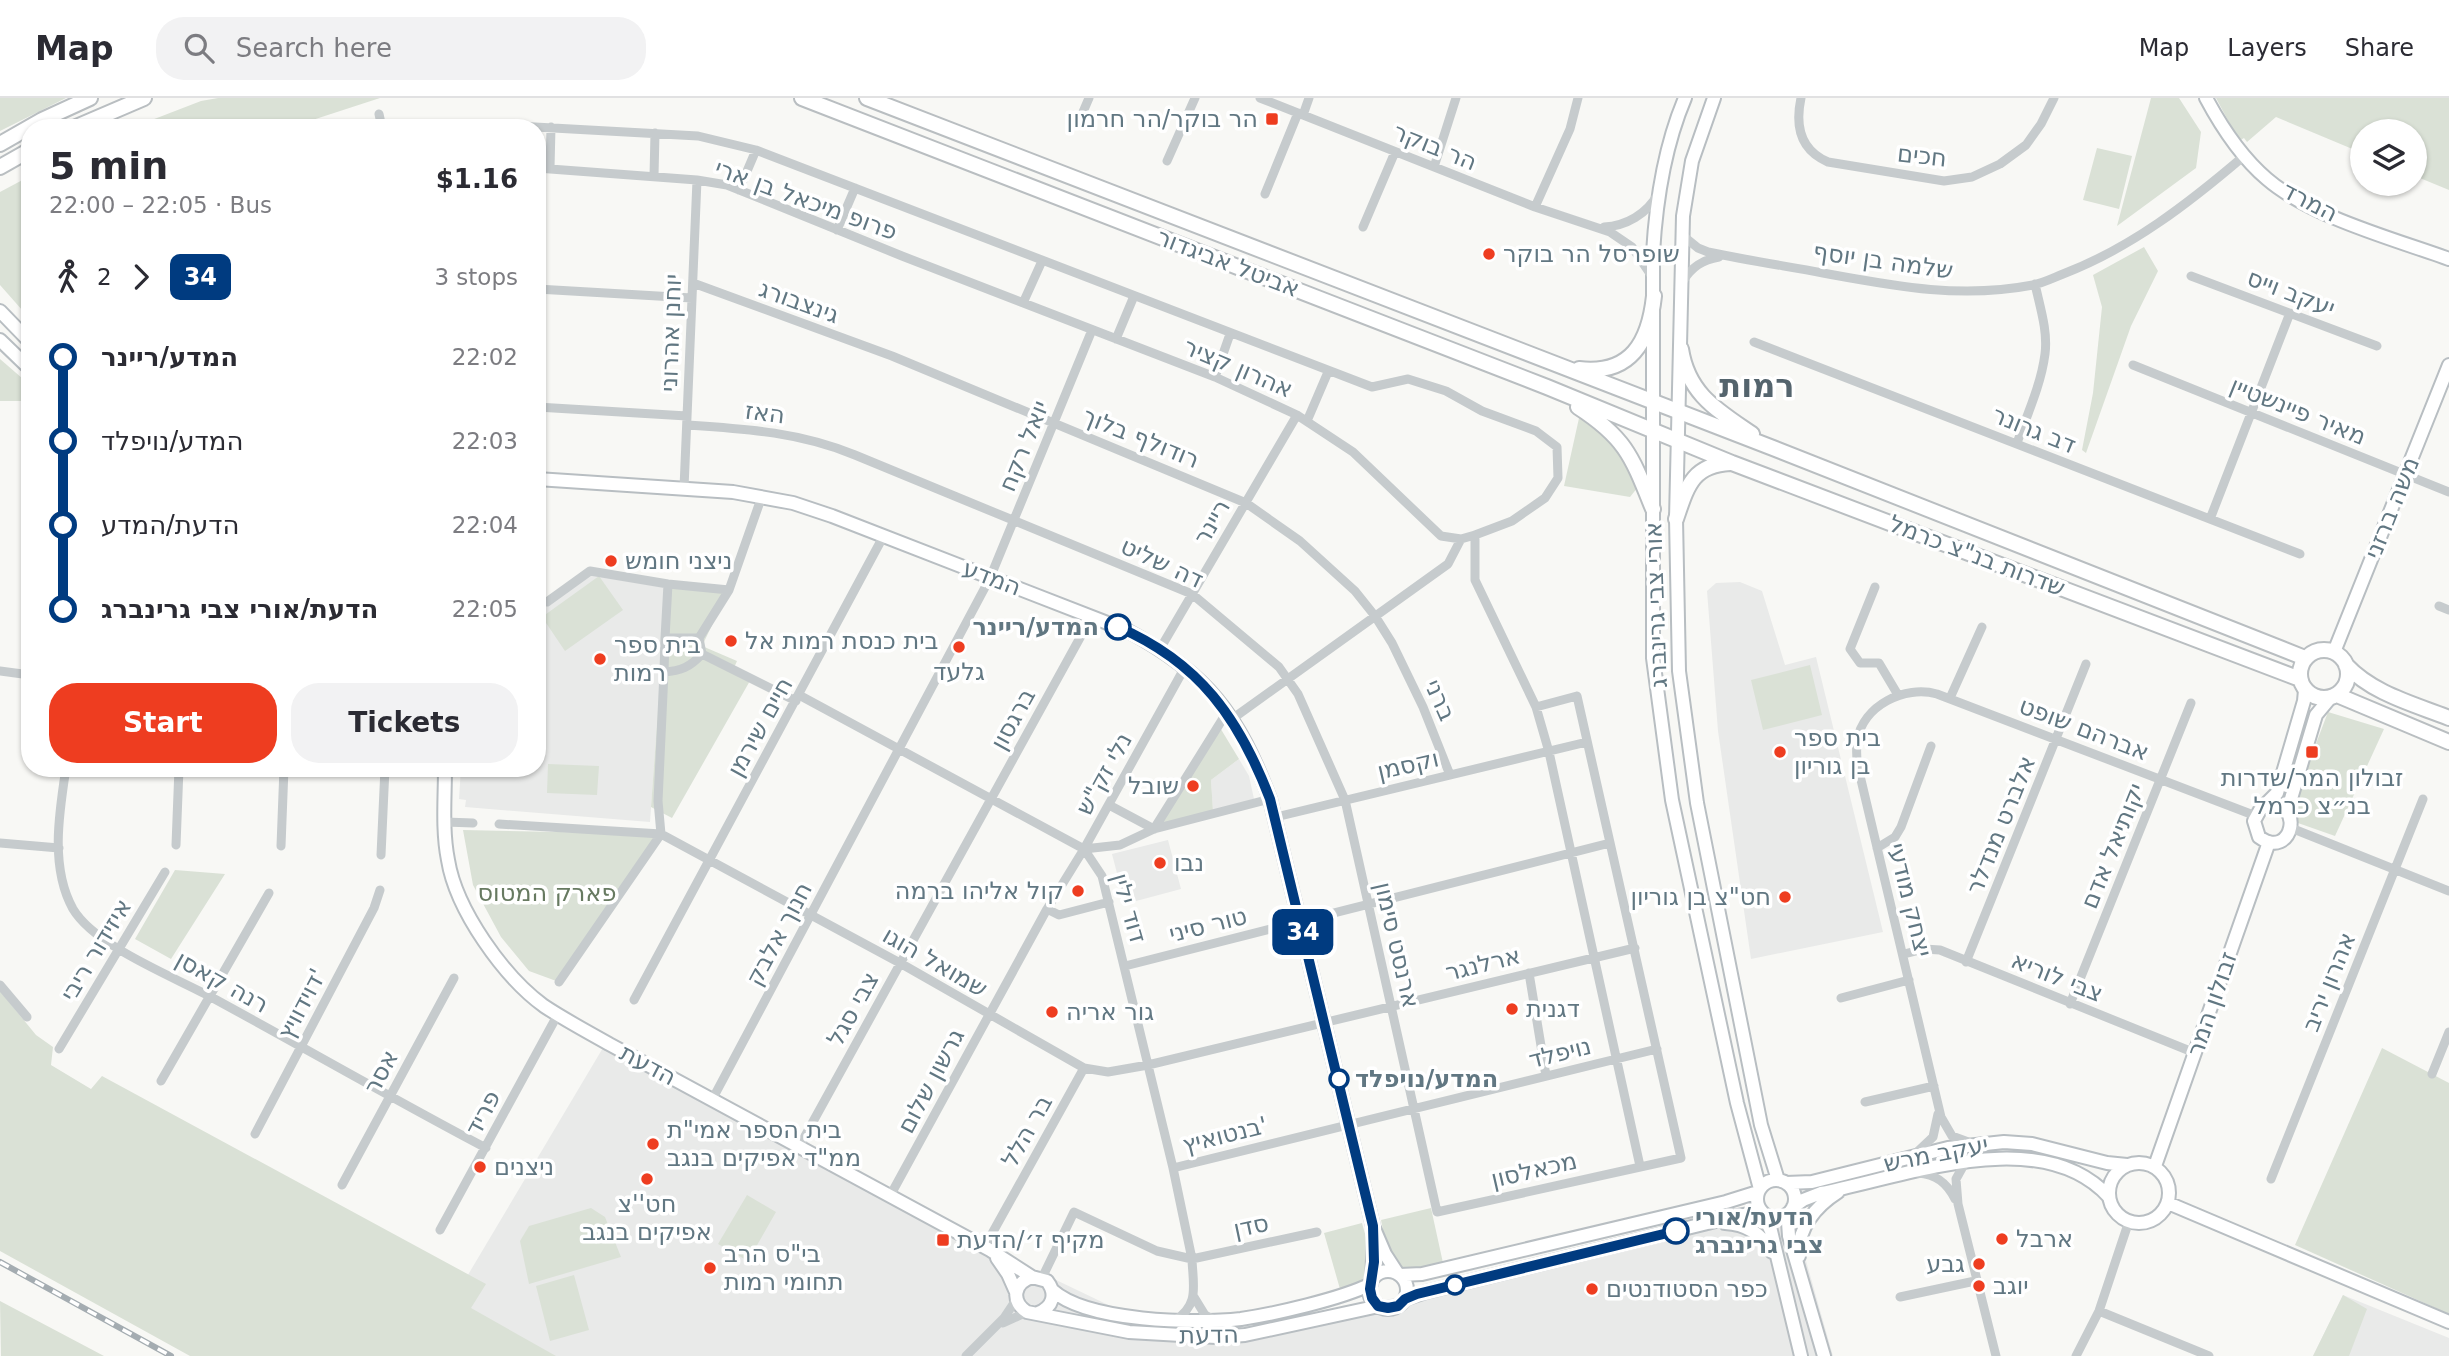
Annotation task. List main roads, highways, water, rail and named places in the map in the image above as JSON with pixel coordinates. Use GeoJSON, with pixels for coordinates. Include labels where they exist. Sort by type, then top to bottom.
{"type":"FeatureCollection","features":[{"type":"Feature","properties":{"kind":"main road"},"geometry":{"type":"LineString","coordinates":[[44,119],[90,98]]}},
{"type":"Feature","properties":{"kind":"main road"},"geometry":{"type":"LineString","coordinates":[[96,119],[144,98]]}},
{"type":"Feature","properties":{"kind":"main road","name":"אביטל אביגדור"},"geometry":{"type":"LineString","coordinates":[[802,98],[1547,387],[1653,432]]}},
{"type":"Feature","properties":{"kind":"main road","name":"אביטל אביגדור"},"geometry":{"type":"LineString","coordinates":[[867,98],[1680,412]]}},
{"type":"Feature","properties":{"kind":"main road"},"geometry":{"type":"LineString","coordinates":[[0,144],[21,132]]}},
{"type":"Feature","properties":{"kind":"main road"},"geometry":{"type":"LineString","coordinates":[[0,167],[21,155]]}},
{"type":"Feature","properties":{"kind":"main road"},"geometry":{"type":"LineString","coordinates":[[1560,366],[1595,371],[1613,367],[1633,354],[1643,342],[1650,326],[1654,296]]}},
{"type":"Feature","properties":{"kind":"main road"},"geometry":{"type":"LineString","coordinates":[[1681,349],[1685,369],[1697,391],[1718,410],[1773,448]]}},
{"type":"Feature","properties":{"kind":"main road"},"geometry":{"type":"LineString","coordinates":[[1547,387],[1612,431],[1635,465],[1653,509]]}},
{"type":"Feature","properties":{"kind":"main road","name":"שדרות בנ\"צ כרמל"},"geometry":{"type":"LineString","coordinates":[[1680,412],[2305,658]]}},
{"type":"Feature","properties":{"kind":"main road","name":"שדרות בנ\"צ כרמל"},"geometry":{"type":"LineString","coordinates":[[1653,432],[2302,684]]}},
{"type":"Feature","properties":{"kind":"main road"},"geometry":{"type":"LineString","coordinates":[[1676,519],[1687,488],[1695,476],[1703,468],[1732,463]]}},
{"type":"Feature","properties":{"kind":"main road"},"geometry":{"type":"LineString","coordinates":[[2346,665],[2348,678],[2342,691],[2334,696],[2317,698],[2302,684],[2301,664],[2305,658],[2319,650],[2334,652],[2362,680],[2381,691],[2449,719]]}},
{"type":"Feature","properties":{"kind":"main road"},"geometry":{"type":"LineString","coordinates":[[2334,696],[2449,741]]}},
{"type":"Feature","properties":{"kind":"railway"},"geometry":{"type":"LineString","coordinates":[[0,1262],[171,1356]]}},
{"type":"Feature","properties":{"kind":"place","name":"הר בוקר/הר חרמון"},"geometry":{"type":"Point","coordinates":[1272,119]}},
{"type":"Feature","properties":{"kind":"place","name":"שופרסל הר בוקר"},"geometry":{"type":"Point","coordinates":[1489,254]}},
{"type":"Feature","properties":{"kind":"place","name":"ניצני חומש"},"geometry":{"type":"Point","coordinates":[611,561]}},
{"type":"Feature","properties":{"kind":"place","name":"המדע/ריינר"},"geometry":{"type":"Point","coordinates":[1118,627]}},
{"type":"Feature","properties":{"kind":"place","name":"בית כנסת רמות אל"},"geometry":{"type":"Point","coordinates":[731,641]}},
{"type":"Feature","properties":{"kind":"place","name":"גלעד"},"geometry":{"type":"Point","coordinates":[959,647]}},
{"type":"Feature","properties":{"kind":"place","name":"בית ספר רמות"},"geometry":{"type":"Point","coordinates":[600,659]}},
{"type":"Feature","properties":{"kind":"place","name":"בית ספר בן גוריון"},"geometry":{"type":"Point","coordinates":[1780,752]}},
{"type":"Feature","properties":{"kind":"place","name":"זבולון המר/שדרות בנ״צ כרמל"},"geometry":{"type":"Point","coordinates":[2312,752]}},
{"type":"Feature","properties":{"kind":"place","name":"שובל"},"geometry":{"type":"Point","coordinates":[1193,786]}},
{"type":"Feature","properties":{"kind":"place","name":"נבו"},"geometry":{"type":"Point","coordinates":[1160,863]}},
{"type":"Feature","properties":{"kind":"place","name":"קול אליהו ברמה"},"geometry":{"type":"Point","coordinates":[1078,891]}},
{"type":"Feature","properties":{"kind":"place","name":"חט\"צ בן גוריון"},"geometry":{"type":"Point","coordinates":[1785,897]}},
{"type":"Feature","properties":{"kind":"place","name":"דגנית"},"geometry":{"type":"Point","coordinates":[1512,1009]}},
{"type":"Feature","properties":{"kind":"place","name":"גור אריה"},"geometry":{"type":"Point","coordinates":[1052,1012]}},
{"type":"Feature","properties":{"kind":"place","name":"המדע/נויפלד"},"geometry":{"type":"Point","coordinates":[1339,1079]}},
{"type":"Feature","properties":{"kind":"place","name":"בית הספר אמי\"ת ממ\"ד אפיקים בנגב"},"geometry":{"type":"Point","coordinates":[653,1144]}},
{"type":"Feature","properties":{"kind":"place","name":"ניצנים"},"geometry":{"type":"Point","coordinates":[480,1167]}},
{"type":"Feature","properties":{"kind":"place","name":"חט''צ אפיקים בנגב"},"geometry":{"type":"Point","coordinates":[647,1179]}},
{"type":"Feature","properties":{"kind":"place","name":"הדעת/אורי צבי גרינברג"},"geometry":{"type":"Point","coordinates":[1676,1231]}},
{"type":"Feature","properties":{"kind":"place","name":"ארבל"},"geometry":{"type":"Point","coordinates":[2002,1239]}},
{"type":"Feature","properties":{"kind":"place","name":"מקיף ז׳/הדעת"},"geometry":{"type":"Point","coordinates":[943,1240]}},
{"type":"Feature","properties":{"kind":"place","name":"גבע"},"geometry":{"type":"Point","coordinates":[1979,1264]}},
{"type":"Feature","properties":{"kind":"place","name":"בי\"ס הרב תחומי רמות"},"geometry":{"type":"Point","coordinates":[710,1268]}},
{"type":"Feature","properties":{"kind":"place","name":"יוגב"},"geometry":{"type":"Point","coordinates":[1979,1286]}},
{"type":"Feature","properties":{"kind":"place","name":"כפר הסטודנטים"},"geometry":{"type":"Point","coordinates":[1592,1289]}},
{"type":"Feature","properties":{"kind":"district","name":"רמות"},"geometry":{"type":"Point","coordinates":[1757,386]}},
{"type":"Feature","properties":{"kind":"park label","name":"פארק המטוס"},"geometry":{"type":"Point","coordinates":[547,893]}}]}
